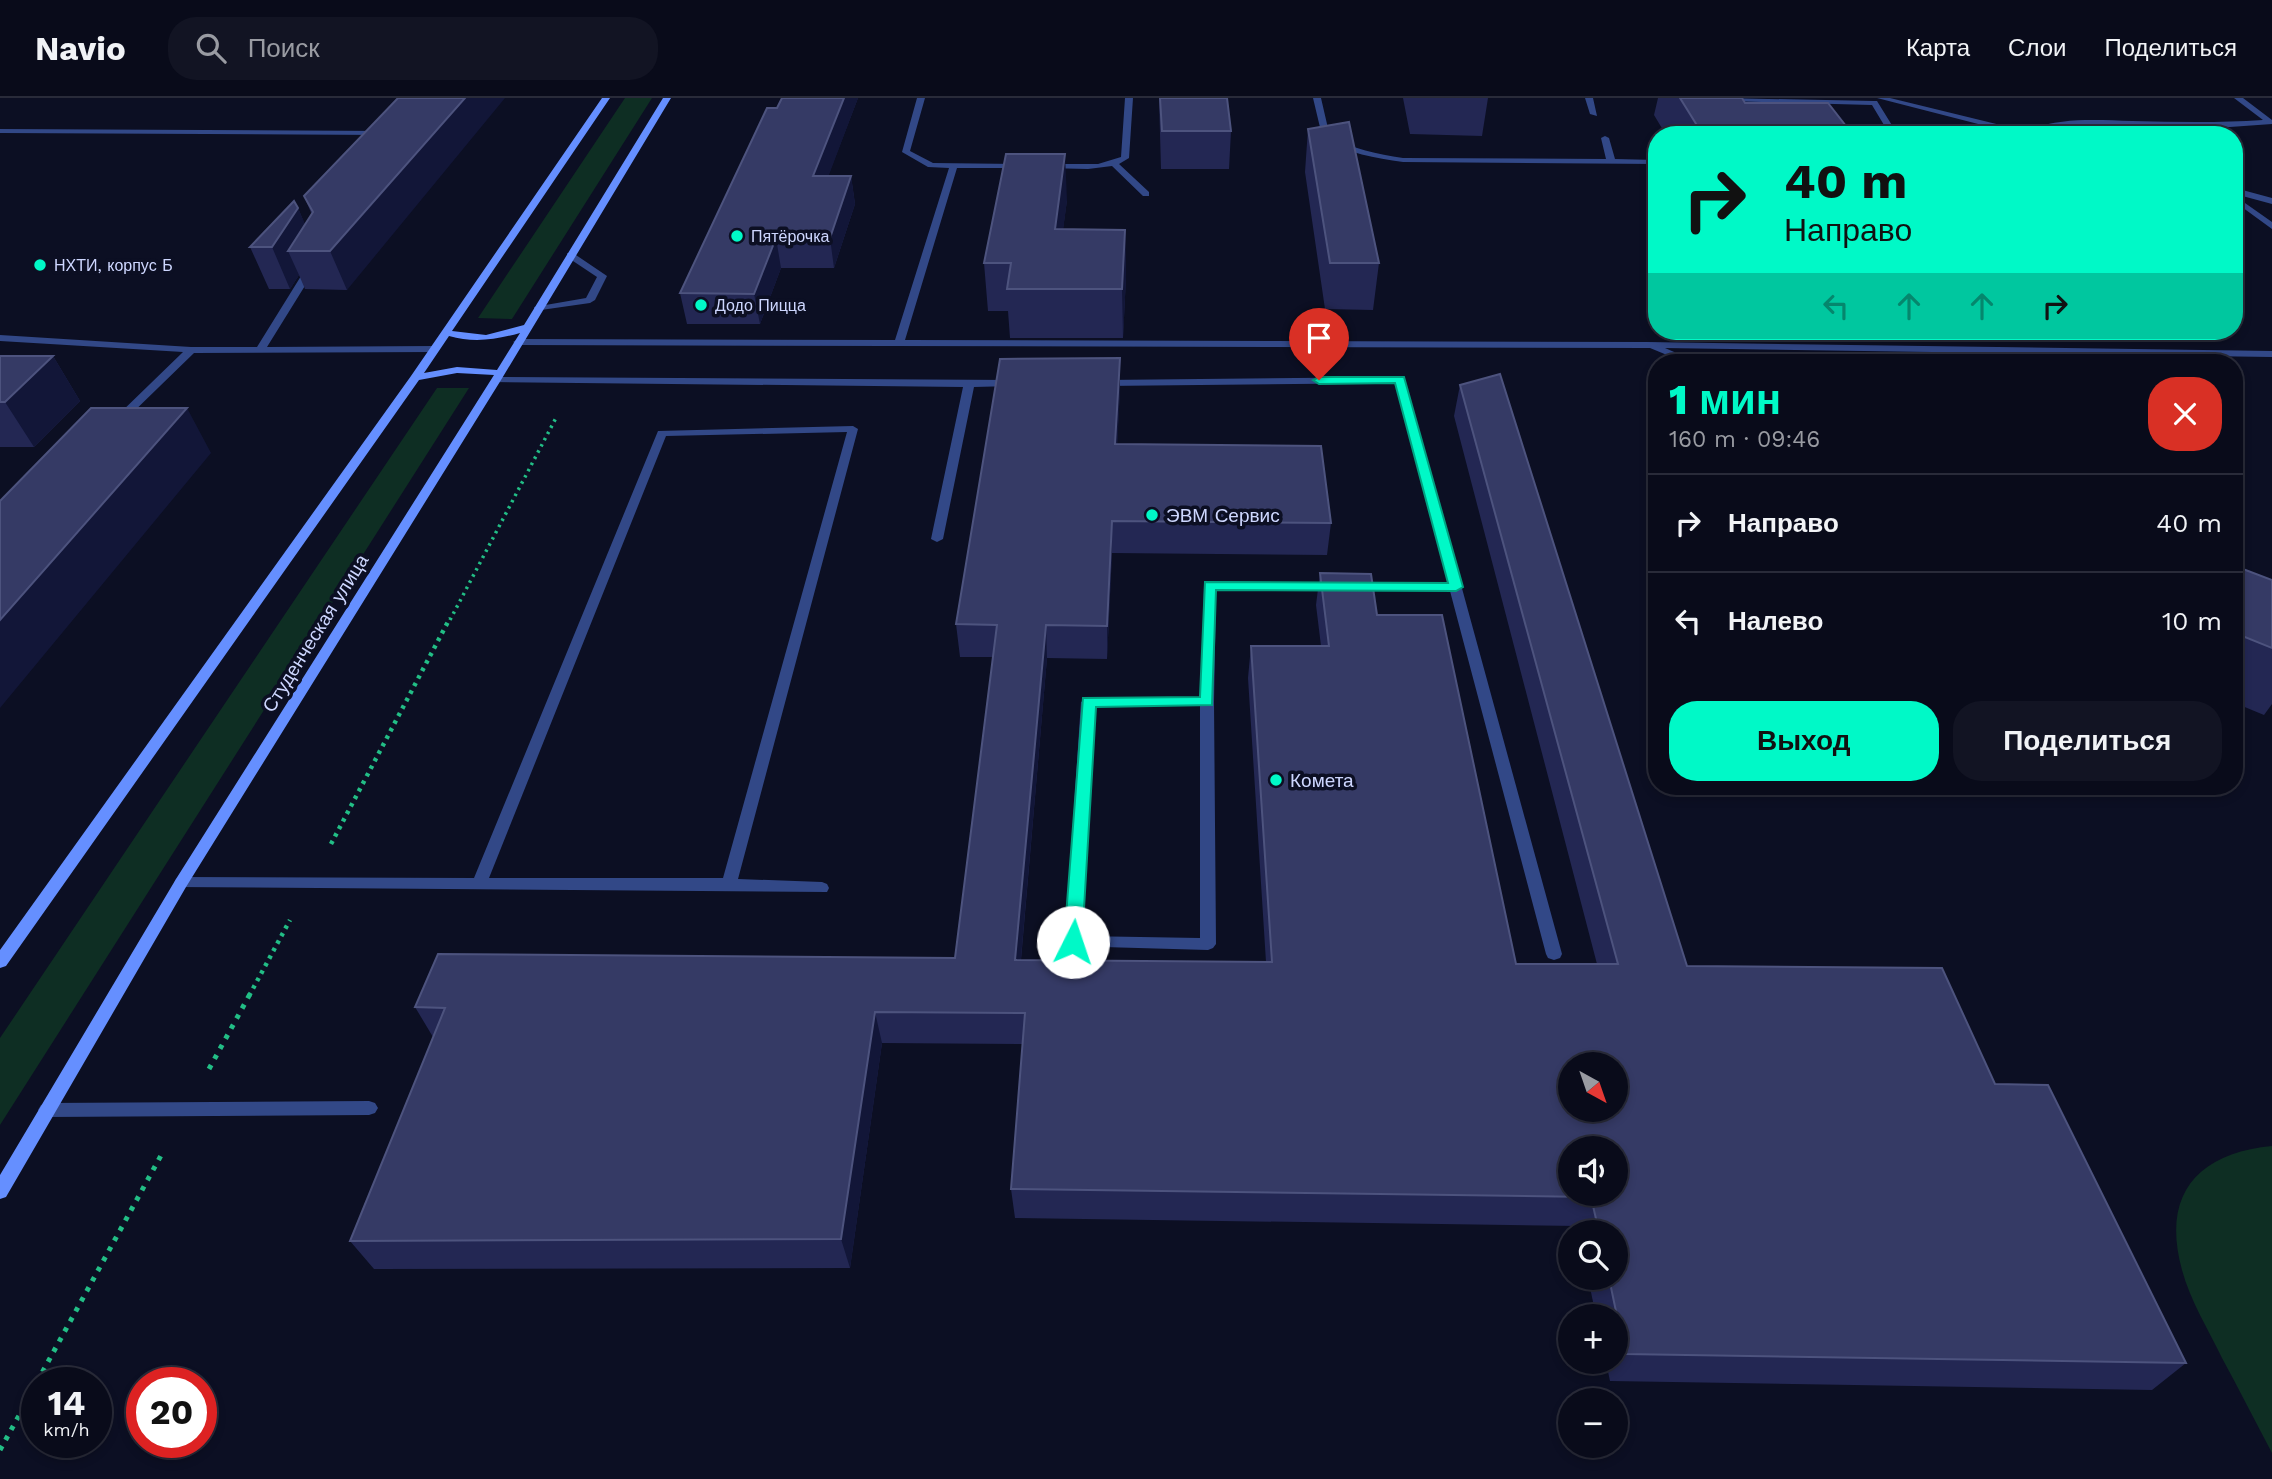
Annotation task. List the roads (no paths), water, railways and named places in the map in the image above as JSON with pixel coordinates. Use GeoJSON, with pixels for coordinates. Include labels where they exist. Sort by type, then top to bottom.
{"type":"FeatureCollection","features":[{"type":"Feature","properties":{"kind":"main road"},"geometry":{"type":"LineString","coordinates":[[0,962],[415,378],[606,98]]}},
{"type":"Feature","properties":{"kind":"main road","name":"Студенческая улица"},"geometry":{"type":"LineString","coordinates":[[0,1191],[181,883],[498,377],[525,328],[667,98]]}},
{"type":"Feature","properties":{"kind":"main road"},"geometry":{"type":"LineString","coordinates":[[446,332],[466,339],[495,339],[525,328]]}},
{"type":"Feature","properties":{"kind":"main road"},"geometry":{"type":"LineString","coordinates":[[415,378],[441,371],[478,369],[498,377]]}},
{"type":"Feature","properties":{"kind":"lane"},"geometry":{"type":"LineString","coordinates":[[921,98],[906,152],[931,165],[953,167],[1115,164],[1125,158],[1129,98]]}},
{"type":"Feature","properties":{"kind":"lane"},"geometry":{"type":"LineString","coordinates":[[1317,98],[1326,138],[1341,146],[1373,156],[1403,160],[1648,162]]}},
{"type":"Feature","properties":{"kind":"lane"},"geometry":{"type":"LineString","coordinates":[[1589,98],[1594,114]]}},
{"type":"Feature","properties":{"kind":"lane"},"geometry":{"type":"LineString","coordinates":[[2238,98],[2271,122]]}},
{"type":"Feature","properties":{"kind":"lane"},"geometry":{"type":"LineString","coordinates":[[1709,99],[1877,100],[1993,126]]}},
{"type":"Feature","properties":{"kind":"lane"},"geometry":{"type":"LineString","coordinates":[[1877,100],[1890,126]]}},
{"type":"Feature","properties":{"kind":"lane"},"geometry":{"type":"LineString","coordinates":[[2045,126],[2070,122],[2230,125],[2271,122]]}},
{"type":"Feature","properties":{"kind":"lane"},"geometry":{"type":"LineString","coordinates":[[0,131],[391,133],[382,143]]}},
{"type":"Feature","properties":{"kind":"lane"},"geometry":{"type":"LineString","coordinates":[[1605,138],[1611,161]]}},
{"type":"Feature","properties":{"kind":"lane"},"geometry":{"type":"LineString","coordinates":[[1115,164],[1146,194]]}},
{"type":"Feature","properties":{"kind":"lane"},"geometry":{"type":"LineString","coordinates":[[899,343],[953,167]]}},
{"type":"Feature","properties":{"kind":"lane"},"geometry":{"type":"LineString","coordinates":[[2243,193],[2272,201]]}},
{"type":"Feature","properties":{"kind":"lane"},"geometry":{"type":"LineString","coordinates":[[2243,204],[2272,226]]}},
{"type":"Feature","properties":{"kind":"lane"},"geometry":{"type":"LineString","coordinates":[[537,309],[590,300],[602,276],[570,255]]}},
{"type":"Feature","properties":{"kind":"lane"},"geometry":{"type":"LineString","coordinates":[[260,350],[316,261]]}},
{"type":"Feature","properties":{"kind":"lane"},"geometry":{"type":"LineString","coordinates":[[0,338],[191,350],[435,349]]}},
{"type":"Feature","properties":{"kind":"lane"},"geometry":{"type":"LineString","coordinates":[[518,342],[1647,345],[2272,354]]}},
{"type":"Feature","properties":{"kind":"lane"},"geometry":{"type":"LineString","coordinates":[[1647,345],[1671,354]]}},
{"type":"Feature","properties":{"kind":"lane"},"geometry":{"type":"LineString","coordinates":[[111,428],[191,350]]}},
{"type":"Feature","properties":{"kind":"lane"},"geometry":{"type":"LineString","coordinates":[[498,377],[1025,383]]}},
{"type":"Feature","properties":{"kind":"lane"},"geometry":{"type":"LineString","coordinates":[[1094,383],[1400,380],[1554,954]]}},
{"type":"Feature","properties":{"kind":"lane"},"geometry":{"type":"LineString","coordinates":[[937,539],[969,384]]}},
{"type":"Feature","properties":{"kind":"lane"},"geometry":{"type":"LineString","coordinates":[[478,884],[662,433],[853,429],[729,884]]}},
{"type":"Feature","properties":{"kind":"lane"},"geometry":{"type":"LineString","coordinates":[[1207,702],[1088,702],[1073,942],[1208,944],[1207,702],[1210,585],[1456,587]]}},
{"type":"Feature","properties":{"kind":"lane"},"geometry":{"type":"LineString","coordinates":[[181,883],[729,884],[822,888]]}},
{"type":"Feature","properties":{"kind":"lane"},"geometry":{"type":"LineString","coordinates":[[47,1110],[369,1108]]}},
{"type":"Feature","properties":{"kind":"place","name":"Пятёрочка"},"geometry":{"type":"Point","coordinates":[737,236]}},
{"type":"Feature","properties":{"kind":"place","name":"НХТИ, корпус Б"},"geometry":{"type":"Point","coordinates":[40,265]}},
{"type":"Feature","properties":{"kind":"place","name":"Додо Пицца"},"geometry":{"type":"Point","coordinates":[701,305]}},
{"type":"Feature","properties":{"kind":"place","name":"ЭВМ Сервис"},"geometry":{"type":"Point","coordinates":[1152,515]}},
{"type":"Feature","properties":{"kind":"place","name":"Комета"},"geometry":{"type":"Point","coordinates":[1276,780]}}]}
